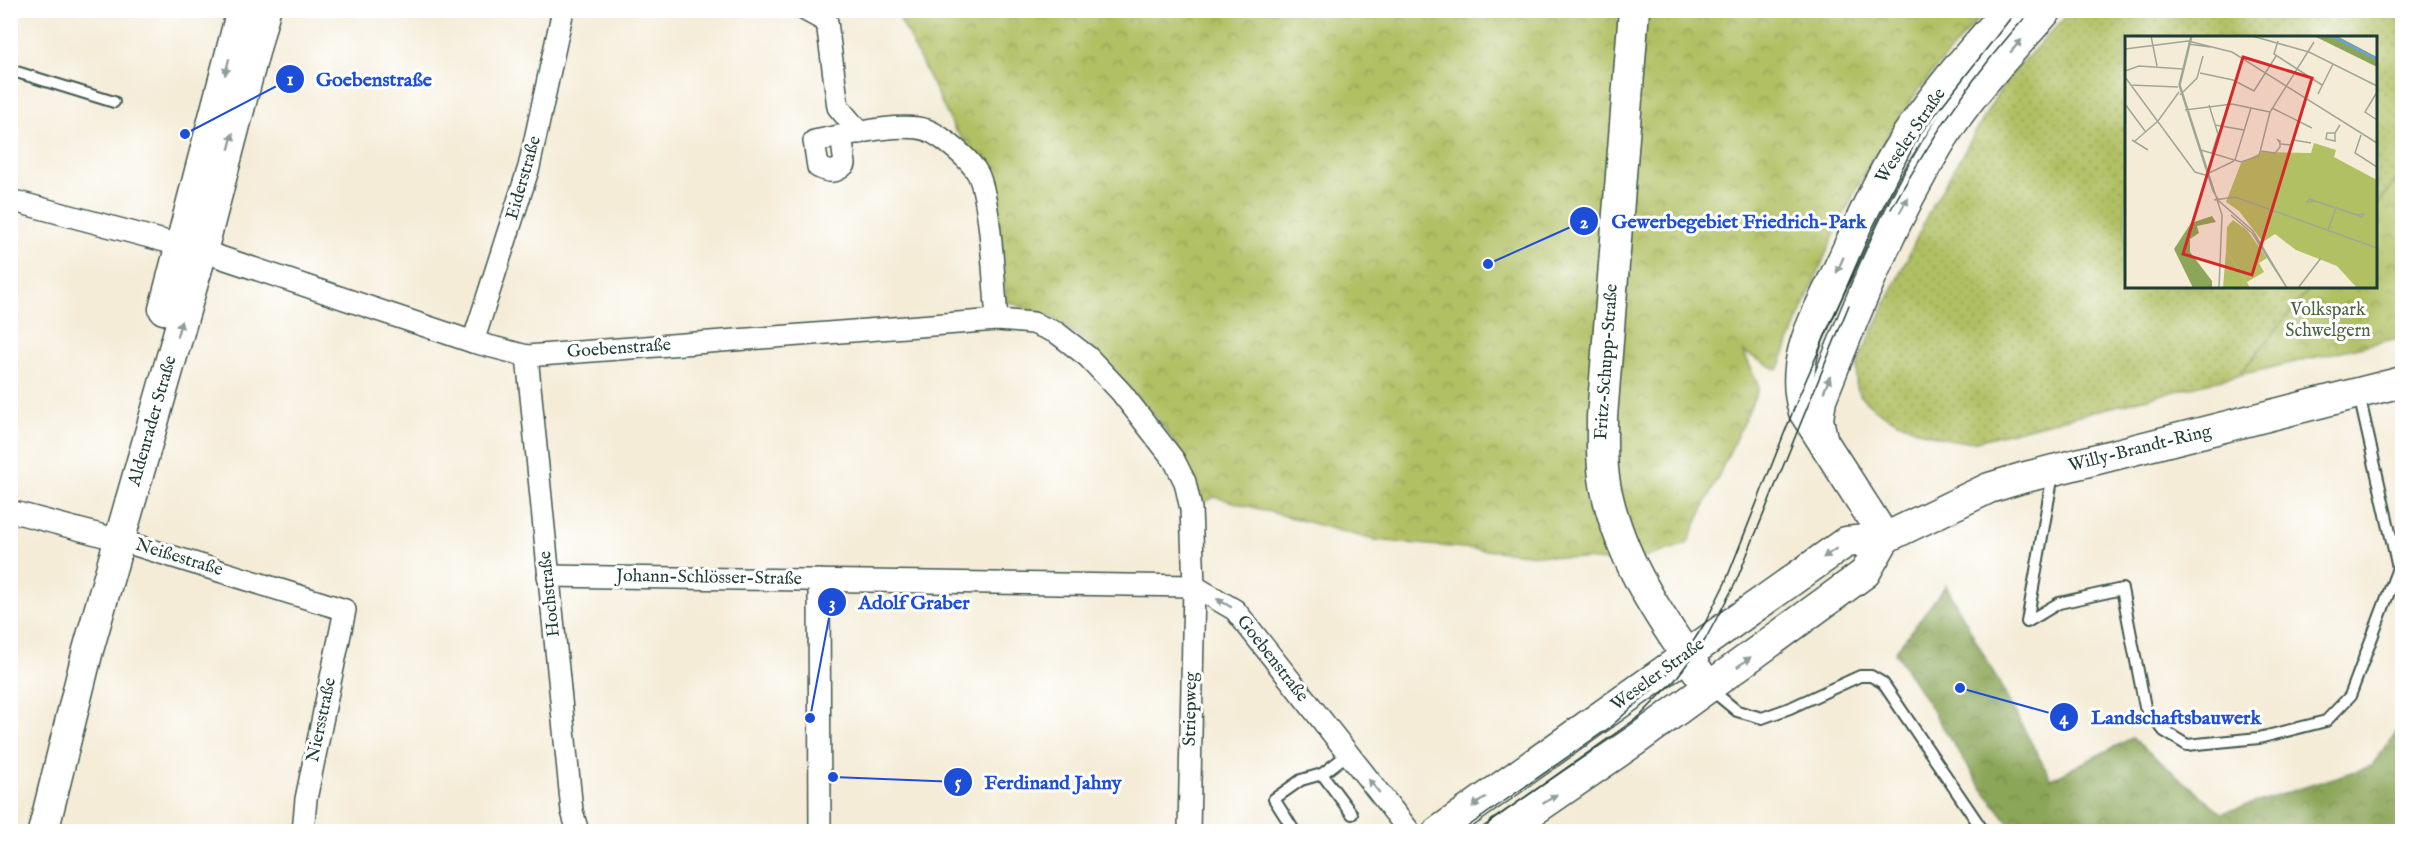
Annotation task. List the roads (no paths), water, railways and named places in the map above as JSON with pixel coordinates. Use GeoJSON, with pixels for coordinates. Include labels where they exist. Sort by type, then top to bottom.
{"type":"FeatureCollection","features":[{"type":"Feature","properties":{"kind":"main road","name":"Aldenrader Straße"},"geometry":{"type":"LineString","coordinates":[[191,249],[242,10]]}},
{"type":"Feature","properties":{"kind":"main road","name":"Aldenrader Straße"},"geometry":{"type":"LineString","coordinates":[[22,831],[110,538],[191,249],[265,10]]}},
{"type":"Feature","properties":{"kind":"main road","name":"Fritz-Schupp-Straße"},"geometry":{"type":"LineString","coordinates":[[1634,10],[1602,417],[1602,458],[1607,495],[1618,531],[1642,587],[1709,687]]}},
{"type":"Feature","properties":{"kind":"main road","name":"Weseler Straße"},"geometry":{"type":"LineString","coordinates":[[1438,831],[1846,542],[1885,538],[1804,412],[1799,396],[1798,365],[1806,341],[1864,211],[1898,149],[1965,58],[2008,10]]}},
{"type":"Feature","properties":{"kind":"main road","name":"Weseler Straße"},"geometry":{"type":"LineString","coordinates":[[1823,441],[1818,419],[1821,399],[1892,227],[1941,140],[1986,79],[2047,10]]}},
{"type":"Feature","properties":{"kind":"main road","name":"Willy-Brandt-Ring"},"geometry":{"type":"LineString","coordinates":[[1885,538],[1989,488],[2403,382]]}},
{"type":"Feature","properties":{"kind":"main road","name":"Aldenrader Straße"},"geometry":{"type":"LineString","coordinates":[[43,831],[88,650],[110,538]]}},
{"type":"Feature","properties":{"kind":"main road"},"geometry":{"type":"LineString","coordinates":[[1502,831],[1709,687],[1865,573],[1885,538]]}},
{"type":"Feature","properties":{"kind":"street","name":"Eiderstraße"},"geometry":{"type":"LineString","coordinates":[[473,342],[529,167],[563,10]]}},
{"type":"Feature","properties":{"kind":"street"},"geometry":{"type":"LineString","coordinates":[[805,10],[827,22],[838,107],[851,134],[887,128],[927,130],[964,155],[979,175],[986,206],[997,320]]}},
{"type":"Feature","properties":{"kind":"street","name":"Goebenstraße"},"geometry":{"type":"LineString","coordinates":[[10,200],[191,249],[473,342],[527,356],[997,320],[1033,323],[1057,333],[1088,357],[1121,392],[1174,460],[1185,482],[1191,509],[1194,586],[1235,610],[1410,831]]}},
{"type":"Feature","properties":{"kind":"street","name":"Hochstraße"},"geometry":{"type":"LineString","coordinates":[[527,356],[572,811],[578,831]]}},
{"type":"Feature","properties":{"kind":"street","name":"Neißestraße"},"geometry":{"type":"LineString","coordinates":[[10,511],[110,538],[345,610]]}},
{"type":"Feature","properties":{"kind":"street","name":"Johann-Schlösser-Straße"},"geometry":{"type":"LineString","coordinates":[[548,576],[1194,586]]}},
{"type":"Feature","properties":{"kind":"street"},"geometry":{"type":"LineString","coordinates":[[819,579],[820,831]]}},
{"type":"Feature","properties":{"kind":"street","name":"Striepweg"},"geometry":{"type":"LineString","coordinates":[[1189,831],[1194,586]]}},
{"type":"Feature","properties":{"kind":"street","name":"Niersstraße"},"geometry":{"type":"LineString","coordinates":[[303,831],[306,799],[345,610]]}},
{"type":"Feature","properties":{"kind":"lane"},"geometry":{"type":"LineString","coordinates":[[10,70],[114,102]]}},
{"type":"Feature","properties":{"kind":"lane"},"geometry":{"type":"LineString","coordinates":[[2053,471],[2027,622],[2059,603],[2122,590],[2145,707],[2164,731],[2187,745],[2259,738],[2326,721],[2350,696],[2398,568],[2358,393]]}},
{"type":"Feature","properties":{"kind":"lane"},"geometry":{"type":"LineString","coordinates":[[1709,687],[1737,711],[1762,718],[1790,708],[1860,676],[1871,676],[1883,683],[1984,831]]}},
{"type":"Feature","properties":{"kind":"lane"},"geometry":{"type":"LineString","coordinates":[[1295,831],[1274,799],[1301,780],[1322,774],[1348,754]]}},
{"type":"Feature","properties":{"kind":"lane"},"geometry":{"type":"LineString","coordinates":[[1322,774],[1352,814]]}},
{"type":"Feature","properties":{"kind":"tram line"},"geometry":{"type":"LineString","coordinates":[[1460,832],[1609,728],[1655,687],[1685,654],[1705,623],[1725,583],[1799,396],[1871,231],[1919,135],[2017,10]]}},
{"type":"Feature","properties":{"kind":"tram line"},"geometry":{"type":"LineString","coordinates":[[1891,209],[1973,80],[2032,10]]}},
{"type":"Feature","properties":{"kind":"tram line"},"geometry":{"type":"LineString","coordinates":[[1476,832],[1640,716],[1675,680],[1705,640],[1735,584],[1849,305]]}},
{"type":"Feature","properties":{"kind":"place","name":"Goebenstraße"},"geometry":{"type":"Point","coordinates":[185,134]}},
{"type":"Feature","properties":{"kind":"place","name":"Gewerbegebiet Friedrich-Park"},"geometry":{"type":"Point","coordinates":[1488,264]}},
{"type":"Feature","properties":{"kind":"place","name":"Landschaftsbauwerk"},"geometry":{"type":"Point","coordinates":[1960,688]}},
{"type":"Feature","properties":{"kind":"place","name":"Adolf Graber"},"geometry":{"type":"Point","coordinates":[810,718]}},
{"type":"Feature","properties":{"kind":"place","name":"Ferdinand Jahny"},"geometry":{"type":"Point","coordinates":[833,777]}},
{"type":"Feature","properties":{"kind":"park label","name":"Volkspark Schwelgern"},"geometry":{"type":"Point","coordinates":[2328,320]}}]}
